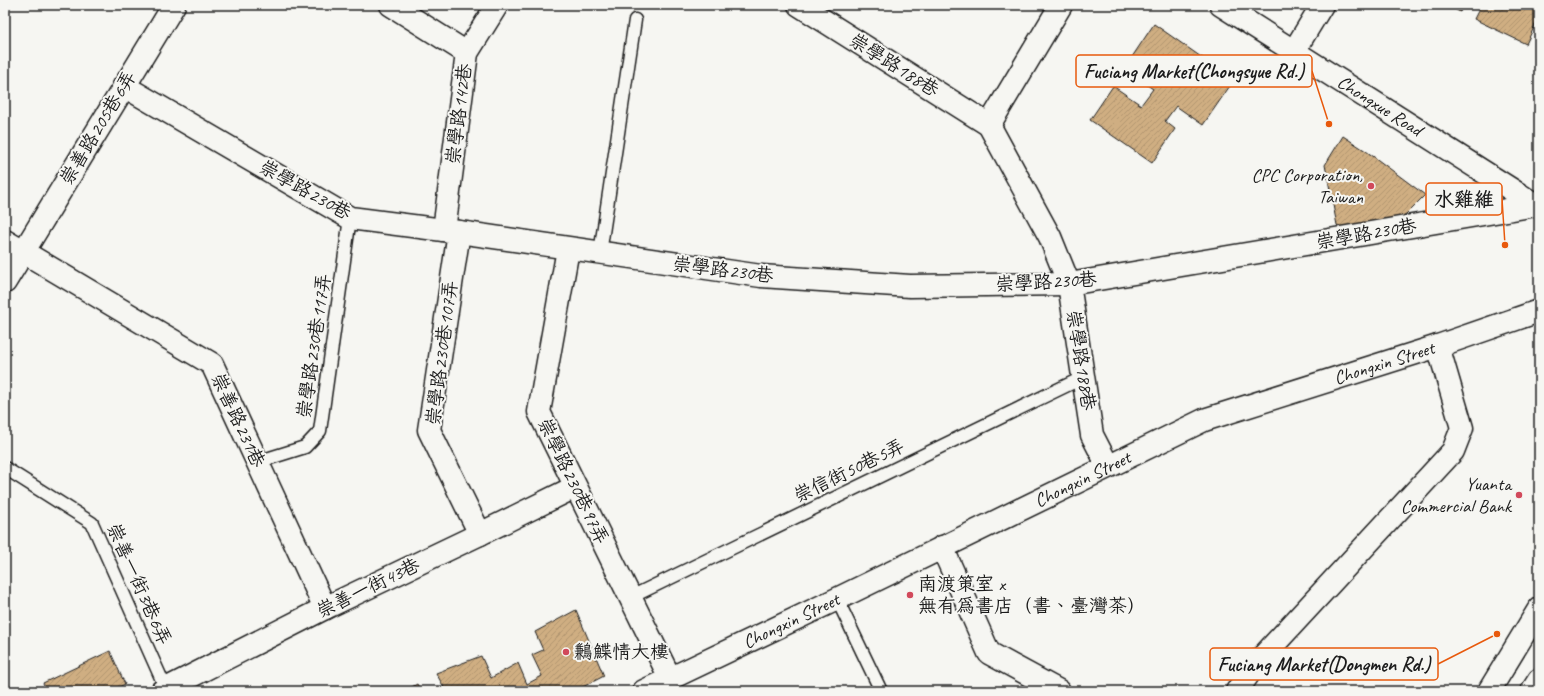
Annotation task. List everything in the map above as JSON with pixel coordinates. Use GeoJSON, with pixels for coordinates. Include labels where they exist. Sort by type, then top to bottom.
{"type":"FeatureCollection","features":[{"type":"Feature","properties":{"kind":"street","name":"崇善路205巷6弄"},"geometry":{"type":"LineString","coordinates":[[5,282],[14,246],[124,86],[174,5]]}},
{"type":"Feature","properties":{"kind":"street"},"geometry":{"type":"LineString","coordinates":[[391,5],[467,53]]}},
{"type":"Feature","properties":{"kind":"street","name":"崇學路142巷"},"geometry":{"type":"LineString","coordinates":[[452,231],[467,53],[497,5]]}},
{"type":"Feature","properties":{"kind":"street","name":"崇學路188巷"},"geometry":{"type":"LineString","coordinates":[[799,5],[989,125],[1050,237],[1069,284],[1092,435],[1108,466]]}},
{"type":"Feature","properties":{"kind":"street"},"geometry":{"type":"LineString","coordinates":[[989,125],[1061,5]]}},
{"type":"Feature","properties":{"kind":"street","name":"Chongxue Road"},"geometry":{"type":"LineString","coordinates":[[1221,5],[1538,206]]}},
{"type":"Feature","properties":{"kind":"street"},"geometry":{"type":"LineString","coordinates":[[1294,51],[1322,5]]}},
{"type":"Feature","properties":{"kind":"street","name":"崇學路230巷"},"geometry":{"type":"LineString","coordinates":[[124,86],[350,218],[452,231],[761,276],[910,286],[1069,284],[1538,206]]}},
{"type":"Feature","properties":{"kind":"street","name":"崇學路230巷107弄"},"geometry":{"type":"LineString","coordinates":[[452,231],[430,430],[480,534]]}},
{"type":"Feature","properties":{"kind":"street","name":"崇善路231巷"},"geometry":{"type":"LineString","coordinates":[[14,246],[212,364],[325,608]]}},
{"type":"Feature","properties":{"kind":"street","name":"崇學路230巷97弄"},"geometry":{"type":"LineString","coordinates":[[568,249],[538,412],[670,678]]}},
{"type":"Feature","properties":{"kind":"street","name":"Chongxin Street"},"geometry":{"type":"LineString","coordinates":[[644,691],[837,599],[1204,420],[1438,346],[1539,311]]}},
{"type":"Feature","properties":{"kind":"street"},"geometry":{"type":"LineString","coordinates":[[1237,691],[1254,666],[1453,451],[1462,428],[1438,346]]}},
{"type":"Feature","properties":{"kind":"street","name":"崇善一街43巷"},"geometry":{"type":"LineString","coordinates":[[164,690],[325,608],[480,534],[575,486]]}},
{"type":"Feature","properties":{"kind":"street"},"geometry":{"type":"LineString","coordinates":[[942,547],[990,653],[1059,691]]}},
{"type":"Feature","properties":{"kind":"street"},"geometry":{"type":"LineString","coordinates":[[1489,691],[1539,609]]}},
{"type":"Feature","properties":{"kind":"street"},"geometry":{"type":"LineString","coordinates":[[1532,691],[1539,680]]}},
{"type":"Feature","properties":{"kind":"lane"},"geometry":{"type":"LineString","coordinates":[[600,253],[635,20]]}},
{"type":"Feature","properties":{"kind":"lane","name":"崇學路230巷117弄"},"geometry":{"type":"LineString","coordinates":[[257,462],[305,447],[320,431],[350,218]]}},
{"type":"Feature","properties":{"kind":"lane","name":"崇信街50巷5弄"},"geometry":{"type":"LineString","coordinates":[[630,598],[1084,377]]}},
{"type":"Feature","properties":{"kind":"lane","name":"崇善一街3巷6弄"},"geometry":{"type":"LineString","coordinates":[[5,468],[92,523],[164,690]]}},
{"type":"Feature","properties":{"kind":"lane"},"geometry":{"type":"LineString","coordinates":[[837,599],[881,691]]}},
{"type":"Feature","properties":{"kind":"building"},"geometry":{"type":"Polygon","coordinates":[[[1447,5],[1463,5],[1460,12],[1447,5]]]}},
{"type":"Feature","properties":{"kind":"building"},"geometry":{"type":"Polygon","coordinates":[[[1481,5],[1539,5],[1539,17],[1526,44],[1474,19],[1481,5]]]}},
{"type":"Feature","properties":{"kind":"building"},"geometry":{"type":"Polygon","coordinates":[[[1154,24],[1234,80],[1203,125],[1176,106],[1165,121],[1175,129],[1152,163],[1090,120],[1113,86],[1141,105],[1153,89],[1124,69],[1154,24]]]}},
{"type":"Feature","properties":{"kind":"building","name":"CPC Corporation, Taiwan"},"geometry":{"type":"Polygon","coordinates":[[[1343,136],[1366,151],[1425,195],[1406,214],[1394,222],[1349,231],[1337,225],[1325,165],[1343,136]]]}},
{"type":"Feature","properties":{"kind":"building","name":"鶼鰈情大樓"},"geometry":{"type":"Polygon","coordinates":[[[576,610],[604,676],[575,691],[446,691],[436,673],[481,656],[491,678],[518,663],[527,684],[542,676],[532,655],[543,650],[535,632],[576,610]]]}},
{"type":"Feature","properties":{"kind":"building"},"geometry":{"type":"Polygon","coordinates":[[[110,651],[125,684],[111,691],[47,691],[43,683],[110,651]]]}},
{"type":"Feature","properties":{"kind":"building"},"geometry":{"type":"Polygon","coordinates":[[[417,684],[421,691],[405,691],[417,684]]]}},
{"type":"Feature","properties":{"kind":"place","name":"Fuciang Market(Chongsyue Rd.)"},"geometry":{"type":"Point","coordinates":[1329,124]}},
{"type":"Feature","properties":{"kind":"place","name":"CPC Corporation, Taiwan"},"geometry":{"type":"Point","coordinates":[1371,186]}},
{"type":"Feature","properties":{"kind":"place","name":"水雞維"},"geometry":{"type":"Point","coordinates":[1505,245]}},
{"type":"Feature","properties":{"kind":"place","name":"Yuanta Commercial Bank"},"geometry":{"type":"Point","coordinates":[1519,495]}},
{"type":"Feature","properties":{"kind":"place","name":"南渡策室 x 無有為書店（書、臺灣茶）"},"geometry":{"type":"Point","coordinates":[910,595]}},
{"type":"Feature","properties":{"kind":"place","name":"Fuciang Market(Dongmen Rd.)"},"geometry":{"type":"Point","coordinates":[1497,634]}},
{"type":"Feature","properties":{"kind":"place","name":"鶼鰈情大樓"},"geometry":{"type":"Point","coordinates":[566,652]}}]}
